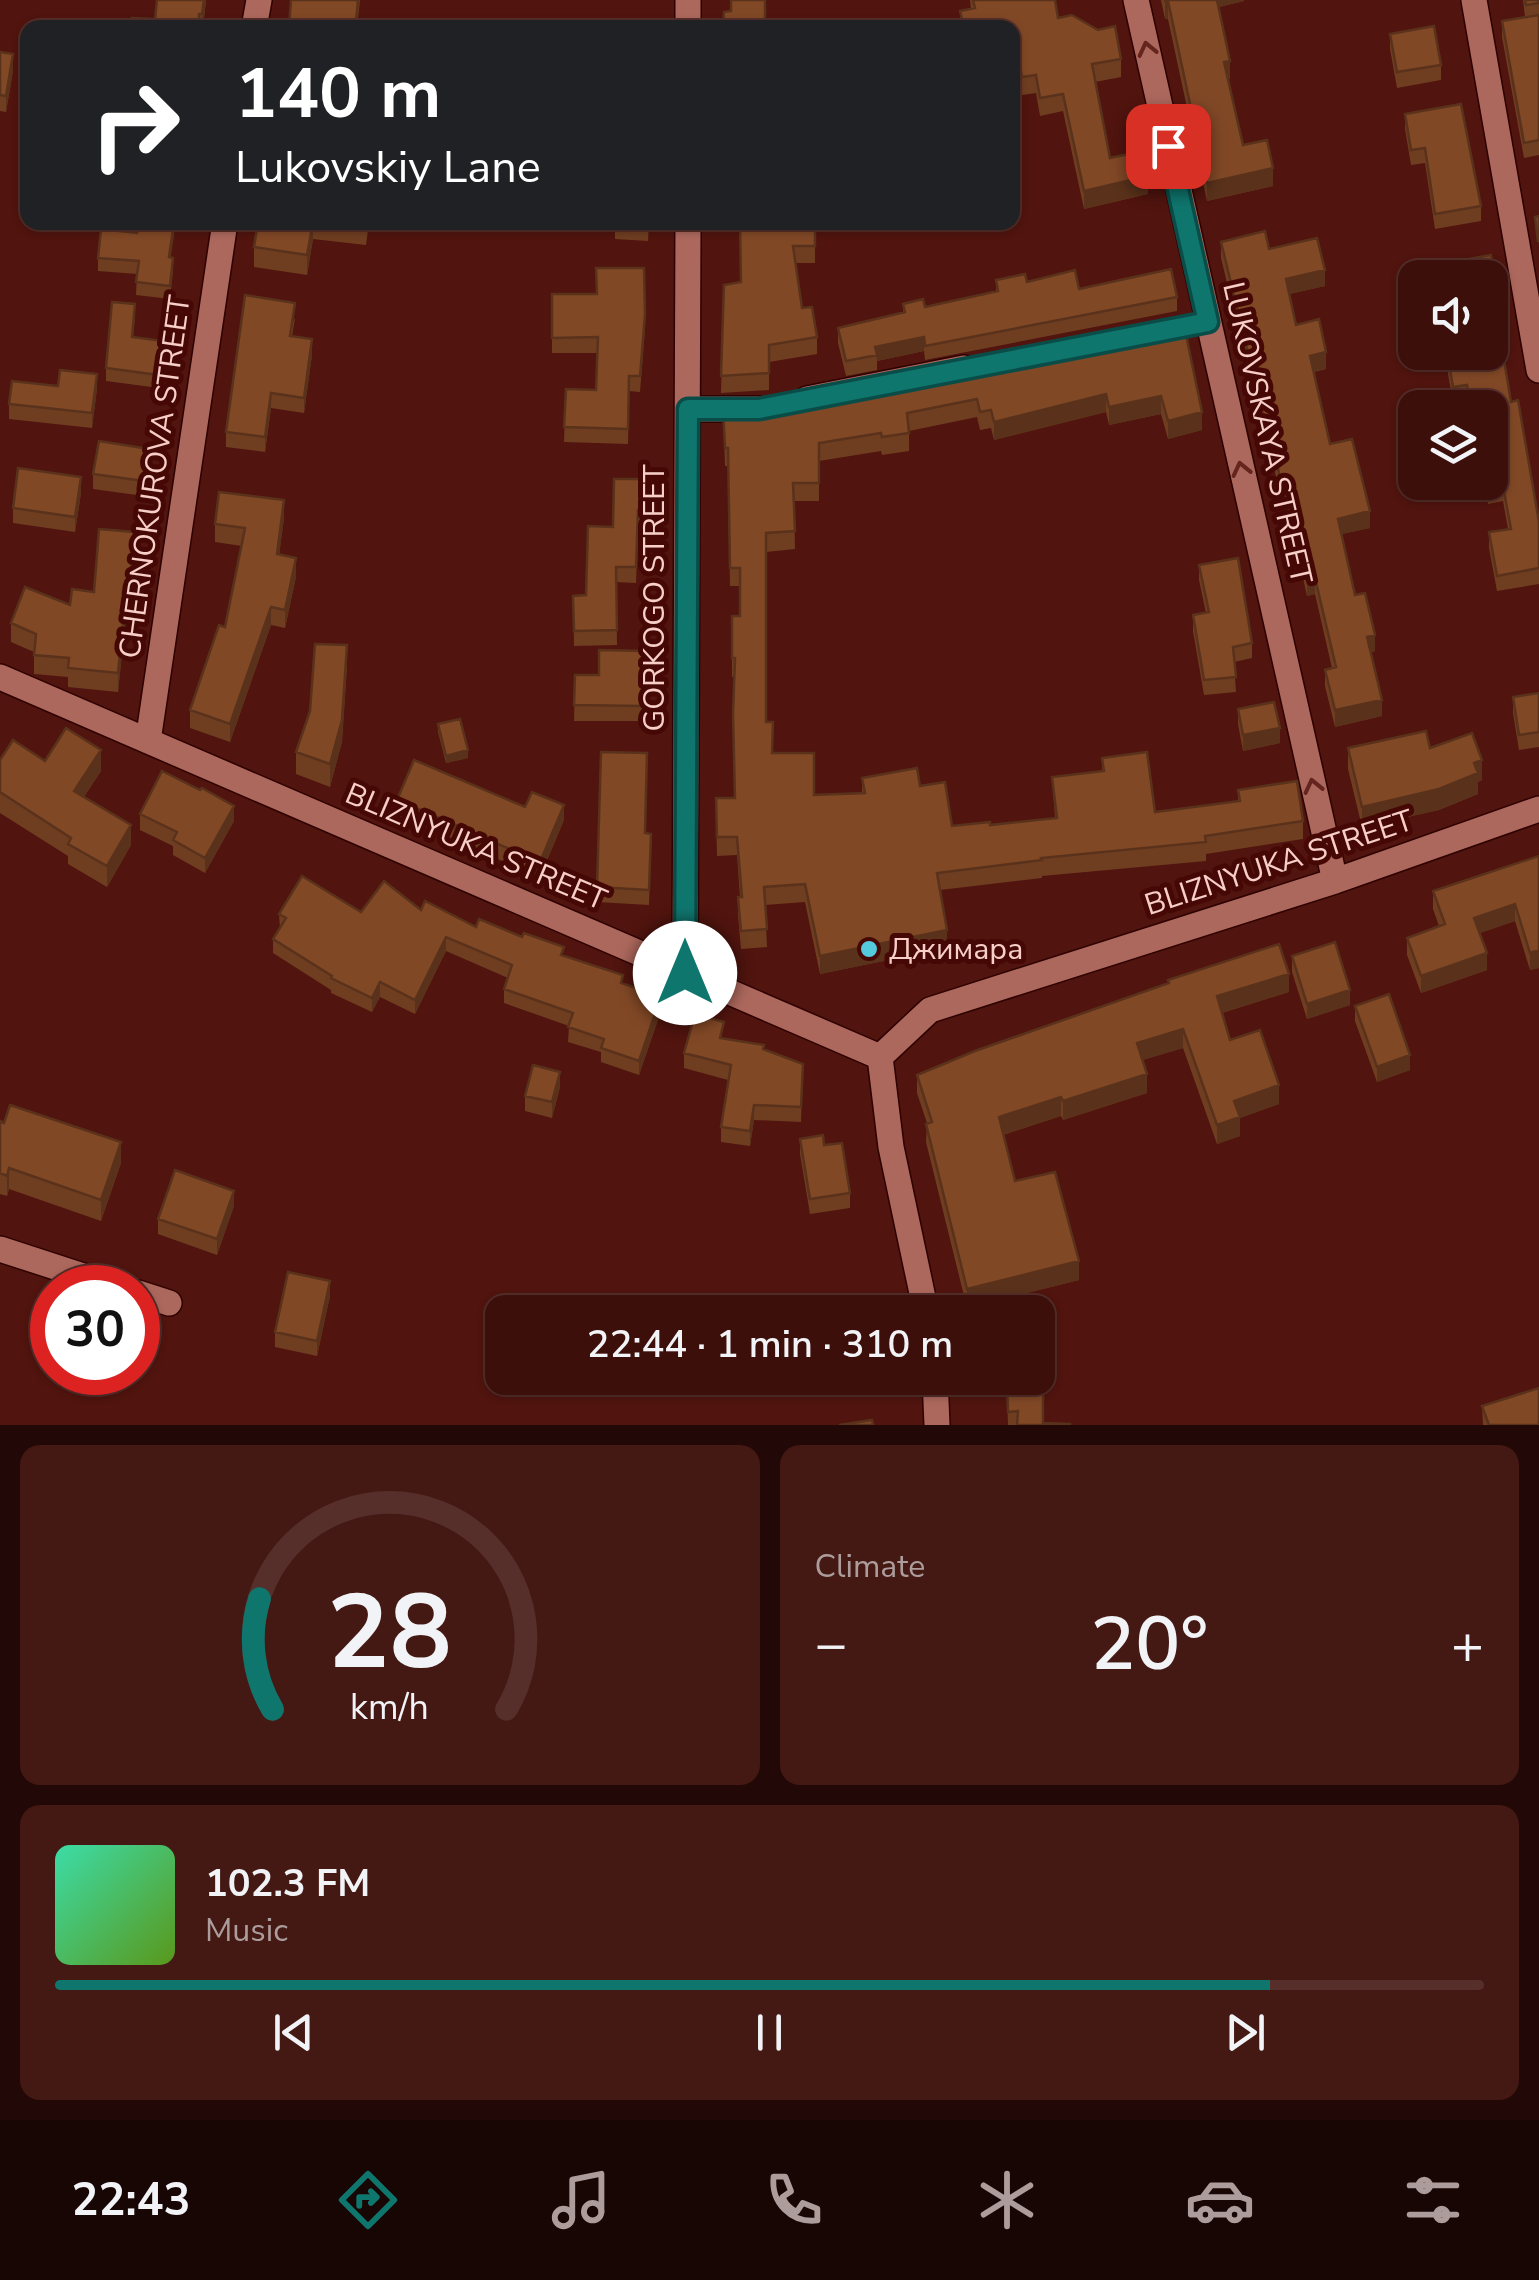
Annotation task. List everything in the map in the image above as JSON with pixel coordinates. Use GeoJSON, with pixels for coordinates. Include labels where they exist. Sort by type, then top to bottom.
{"type":"FeatureCollection","features":[{"type":"Feature","properties":{"kind":"street","name":"LUKOVSKAYA STREET"},"geometry":{"type":"LineString","coordinates":[[1136,0],[1199,324],[1335,881]]}},
{"type":"Feature","properties":{"kind":"street"},"geometry":{"type":"LineString","coordinates":[[1474,0],[1530,270],[1539,370]]}},
{"type":"Feature","properties":{"kind":"street","name":"CHERNOKUROVA STREET"},"geometry":{"type":"LineString","coordinates":[[148,741],[224,230]]}},
{"type":"Feature","properties":{"kind":"street","name":"GORKOGO STREET"},"geometry":{"type":"LineString","coordinates":[[685,973],[688,230]]}},
{"type":"Feature","properties":{"kind":"street"},"geometry":{"type":"LineString","coordinates":[[688,409],[759,409],[996,362]]}},
{"type":"Feature","properties":{"kind":"street","name":"BLIZNYUKA STREET"},"geometry":{"type":"LineString","coordinates":[[0,677],[880,1057],[930,1010],[1335,881],[1539,809]]}},
{"type":"Feature","properties":{"kind":"street"},"geometry":{"type":"LineString","coordinates":[[880,1057],[890,1148],[922,1295]]}},
{"type":"Feature","properties":{"kind":"street"},"geometry":{"type":"LineString","coordinates":[[0,1248],[51,1265]]}},
{"type":"Feature","properties":{"kind":"street"},"geometry":{"type":"LineString","coordinates":[[160,1300],[169,1303]]}},
{"type":"Feature","properties":{"kind":"street"},"geometry":{"type":"LineString","coordinates":[[936,1395],[937,1425]]}},
{"type":"Feature","properties":{"kind":"building"},"geometry":{"type":"Polygon","coordinates":[[[157,0],[204,0],[199,20],[132,20],[132,18],[155,19],[157,0]]]}},
{"type":"Feature","properties":{"kind":"building"},"geometry":{"type":"Polygon","coordinates":[[[291,0],[358,0],[356,20],[290,20],[291,0]]]}},
{"type":"Feature","properties":{"kind":"building"},"geometry":{"type":"Polygon","coordinates":[[[731,0],[765,0],[765,20],[724,20],[724,12],[731,11],[731,0]]]}},
{"type":"Feature","properties":{"kind":"building"},"geometry":{"type":"Polygon","coordinates":[[[973,0],[1055,0],[1058,18],[1072,15],[1098,30],[1115,26],[1121,59],[1092,64],[1110,158],[1142,151],[1148,176],[1084,191],[1063,94],[1040,98],[1036,75],[1022,77],[1020,20],[962,20],[960,11],[975,8],[973,0]]]}},
{"type":"Feature","properties":{"kind":"building"},"geometry":{"type":"Polygon","coordinates":[[[1165,0],[1217,0],[1230,61],[1224,62],[1243,145],[1267,140],[1273,168],[1207,183],[1165,0]]]}},
{"type":"Feature","properties":{"kind":"building"},"geometry":{"type":"Polygon","coordinates":[[[1539,15],[1539,140],[1524,143],[1502,21],[1539,15]]]}},
{"type":"Feature","properties":{"kind":"building"},"geometry":{"type":"Polygon","coordinates":[[[1434,26],[1441,65],[1397,72],[1390,34],[1434,26]]]}},
{"type":"Feature","properties":{"kind":"building"},"geometry":{"type":"Polygon","coordinates":[[[0,52],[13,54],[6,96],[0,95],[0,52]]]}},
{"type":"Feature","properties":{"kind":"building"},"geometry":{"type":"Polygon","coordinates":[[[1461,104],[1481,206],[1435,214],[1425,148],[1411,150],[1405,114],[1461,104]]]}},
{"type":"Feature","properties":{"kind":"building"},"geometry":{"type":"Polygon","coordinates":[[[101,230],[173,230],[170,286],[136,282],[139,261],[98,258],[101,230]]]}},
{"type":"Feature","properties":{"kind":"building"},"geometry":{"type":"Polygon","coordinates":[[[257,230],[312,230],[307,255],[254,247],[257,230]]]}},
{"type":"Feature","properties":{"kind":"building"},"geometry":{"type":"Polygon","coordinates":[[[740,230],[815,230],[815,246],[793,246],[802,308],[812,307],[817,337],[769,345],[769,373],[721,376],[724,285],[741,282],[740,230]]]}},
{"type":"Feature","properties":{"kind":"building"},"geometry":{"type":"Polygon","coordinates":[[[1265,231],[1269,249],[1317,238],[1325,270],[1286,279],[1296,325],[1319,319],[1326,352],[1310,356],[1330,444],[1352,439],[1370,511],[1338,519],[1355,595],[1365,593],[1375,635],[1367,637],[1382,700],[1335,710],[1325,670],[1336,667],[1315,578],[1307,580],[1284,476],[1280,477],[1267,431],[1221,242],[1265,231]]]}},
{"type":"Feature","properties":{"kind":"building"},"geometry":{"type":"Polygon","coordinates":[[[1491,255],[1492,260],[1463,260],[1491,255]]]}},
{"type":"Feature","properties":{"kind":"building"},"geometry":{"type":"Polygon","coordinates":[[[596,268],[644,268],[640,376],[629,376],[628,429],[564,427],[566,389],[596,390],[598,337],[552,338],[552,294],[597,294],[596,268]]]}},
{"type":"Feature","properties":{"kind":"building"},"geometry":{"type":"Polygon","coordinates":[[[1171,269],[1177,297],[925,346],[924,337],[875,347],[877,355],[846,361],[838,328],[905,312],[903,304],[923,299],[925,307],[998,291],[996,280],[1025,274],[1027,282],[1075,270],[1079,289],[1171,269]]]}},
{"type":"Feature","properties":{"kind":"building"},"geometry":{"type":"Polygon","coordinates":[[[245,295],[295,303],[290,336],[312,339],[304,398],[271,393],[265,437],[226,432],[245,295]]]}},
{"type":"Feature","properties":{"kind":"building"},"geometry":{"type":"Polygon","coordinates":[[[112,302],[135,304],[132,337],[163,341],[159,375],[106,368],[112,302]]]}},
{"type":"Feature","properties":{"kind":"building"},"geometry":{"type":"Polygon","coordinates":[[[1184,325],[1202,412],[1168,421],[1161,396],[1109,407],[1106,394],[994,422],[991,410],[980,412],[977,399],[907,413],[909,433],[882,437],[881,433],[819,443],[819,483],[793,483],[795,531],[766,533],[766,722],[773,722],[772,753],[814,753],[814,795],[865,793],[862,778],[917,768],[920,786],[945,782],[952,826],[1057,818],[1052,777],[1104,771],[1102,758],[1147,752],[1155,812],[1240,801],[1238,790],[1297,781],[1303,821],[1205,836],[1206,842],[937,873],[947,930],[820,956],[805,884],[764,887],[767,929],[741,931],[737,837],[717,837],[716,798],[735,798],[732,616],[740,616],[740,568],[730,568],[728,448],[723,407],[762,407],[1184,325]]]}},
{"type":"Feature","properties":{"kind":"building"},"geometry":{"type":"Polygon","coordinates":[[[60,370],[97,374],[92,413],[9,404],[12,381],[58,386],[60,370]]]}},
{"type":"Feature","properties":{"kind":"building"},"geometry":{"type":"Polygon","coordinates":[[[1450,370],[1506,370],[1511,402],[1518,400],[1539,522],[1539,568],[1497,576],[1489,532],[1511,529],[1506,500],[1508,390],[1453,387],[1450,370]]]}},
{"type":"Feature","properties":{"kind":"building"},"geometry":{"type":"Polygon","coordinates":[[[99,441],[149,449],[144,481],[93,474],[99,441]]]}},
{"type":"Feature","properties":{"kind":"building"},"geometry":{"type":"Polygon","coordinates":[[[18,468],[81,477],[75,517],[13,508],[18,468]]]}},
{"type":"Feature","properties":{"kind":"building"},"geometry":{"type":"Polygon","coordinates":[[[614,479],[646,479],[645,511],[638,510],[636,567],[616,567],[617,630],[574,631],[573,596],[586,595],[588,526],[613,527],[614,479]]]}},
{"type":"Feature","properties":{"kind":"building"},"geometry":{"type":"Polygon","coordinates":[[[219,492],[284,500],[277,554],[296,558],[285,610],[271,607],[230,724],[190,710],[219,625],[225,627],[245,528],[215,524],[219,492]]]}},
{"type":"Feature","properties":{"kind":"building"},"geometry":{"type":"Polygon","coordinates":[[[99,529],[134,532],[118,673],[68,668],[69,658],[34,655],[36,634],[11,623],[25,587],[70,605],[72,589],[94,592],[99,529]]]}},
{"type":"Feature","properties":{"kind":"building"},"geometry":{"type":"Polygon","coordinates":[[[1238,558],[1252,643],[1233,647],[1236,677],[1204,680],[1193,615],[1209,612],[1199,565],[1238,558]]]}},
{"type":"Feature","properties":{"kind":"building"},"geometry":{"type":"Polygon","coordinates":[[[315,644],[347,645],[342,720],[330,764],[296,752],[310,711],[315,644]]]}},
{"type":"Feature","properties":{"kind":"building"},"geometry":{"type":"Polygon","coordinates":[[[599,650],[644,651],[644,706],[574,705],[575,675],[599,675],[599,650]]]}},
{"type":"Feature","properties":{"kind":"building"},"geometry":{"type":"Polygon","coordinates":[[[1539,693],[1539,732],[1519,735],[1513,697],[1539,693]]]}},
{"type":"Feature","properties":{"kind":"building"},"geometry":{"type":"Polygon","coordinates":[[[1274,702],[1280,728],[1243,735],[1238,709],[1274,702]]]}},
{"type":"Feature","properties":{"kind":"building"},"geometry":{"type":"Polygon","coordinates":[[[460,719],[468,750],[446,756],[438,724],[460,719]]]}},
{"type":"Feature","properties":{"kind":"building"},"geometry":{"type":"Polygon","coordinates":[[[66,728],[101,750],[74,791],[131,825],[107,866],[68,844],[71,838],[0,792],[0,760],[13,740],[45,761],[66,728]]]}},
{"type":"Feature","properties":{"kind":"building"},"geometry":{"type":"Polygon","coordinates":[[[1426,731],[1430,748],[1472,733],[1482,760],[1474,763],[1478,773],[1439,789],[1362,807],[1348,748],[1426,731]]]}},
{"type":"Feature","properties":{"kind":"building"},"geometry":{"type":"Polygon","coordinates":[[[601,752],[647,753],[645,833],[651,834],[649,890],[597,887],[601,752]]]}},
{"type":"Feature","properties":{"kind":"building"},"geometry":{"type":"Polygon","coordinates":[[[414,760],[525,807],[532,792],[564,805],[540,862],[486,839],[485,842],[397,800],[414,760]]]}},
{"type":"Feature","properties":{"kind":"building"},"geometry":{"type":"Polygon","coordinates":[[[162,771],[234,806],[205,858],[173,840],[177,832],[140,814],[162,771]]]}},
{"type":"Feature","properties":{"kind":"building"},"geometry":{"type":"Polygon","coordinates":[[[1539,856],[1539,950],[1530,953],[1515,904],[1474,918],[1487,953],[1421,976],[1407,938],[1445,924],[1433,891],[1539,856]]]}},
{"type":"Feature","properties":{"kind":"building"},"geometry":{"type":"Polygon","coordinates":[[[302,876],[361,912],[384,881],[421,910],[425,901],[476,927],[479,919],[522,937],[524,933],[564,947],[561,955],[623,975],[621,983],[661,996],[639,1061],[601,1048],[604,1039],[568,1027],[573,1013],[504,989],[512,965],[446,937],[415,1000],[380,982],[372,998],[331,978],[273,939],[286,918],[279,914],[302,876]]]}},
{"type":"Feature","properties":{"kind":"building"},"geometry":{"type":"Polygon","coordinates":[[[1335,942],[1350,990],[1307,1004],[1292,956],[1335,942]]]}},
{"type":"Feature","properties":{"kind":"building"},"geometry":{"type":"Polygon","coordinates":[[[1279,944],[1289,974],[1217,996],[1230,1040],[1260,1030],[1279,1085],[1234,1101],[1240,1117],[1217,1125],[1183,1029],[1137,1043],[1147,1074],[999,1117],[1015,1181],[1055,1172],[1079,1261],[967,1289],[926,1124],[932,1122],[917,1075],[1169,983],[1168,980],[1279,944]]]}},
{"type":"Feature","properties":{"kind":"building"},"geometry":{"type":"Polygon","coordinates":[[[1389,994],[1410,1055],[1377,1067],[1355,1006],[1389,994]]]}},
{"type":"Feature","properties":{"kind":"building"},"geometry":{"type":"Polygon","coordinates":[[[695,1014],[724,1022],[720,1038],[764,1045],[763,1049],[803,1064],[801,1107],[754,1105],[750,1131],[721,1127],[731,1065],[684,1053],[695,1014]]]}},
{"type":"Feature","properties":{"kind":"building"},"geometry":{"type":"Polygon","coordinates":[[[533,1065],[560,1072],[552,1102],[525,1096],[533,1065]]]}},
{"type":"Feature","properties":{"kind":"building"},"geometry":{"type":"Polygon","coordinates":[[[10,1105],[121,1142],[101,1200],[9,1168],[7,1176],[0,1173],[0,1121],[4,1123],[10,1105]]]}},
{"type":"Feature","properties":{"kind":"building"},"geometry":{"type":"Polygon","coordinates":[[[823,1135],[824,1145],[842,1143],[850,1193],[810,1199],[800,1139],[823,1135]]]}},
{"type":"Feature","properties":{"kind":"building"},"geometry":{"type":"Polygon","coordinates":[[[175,1170],[234,1191],[217,1239],[158,1219],[175,1170]]]}},
{"type":"Feature","properties":{"kind":"building"},"geometry":{"type":"Polygon","coordinates":[[[288,1272],[330,1281],[317,1341],[275,1332],[288,1272]]]}},
{"type":"Feature","properties":{"kind":"building"},"geometry":{"type":"Polygon","coordinates":[[[1539,1388],[1539,1425],[1489,1425],[1482,1406],[1539,1388]]]}},
{"type":"Feature","properties":{"kind":"building"},"geometry":{"type":"Polygon","coordinates":[[[1007,1395],[1043,1395],[1043,1423],[1070,1425],[1017,1425],[1018,1411],[1008,1412],[1007,1395]]]}},
{"type":"Feature","properties":{"kind":"building"},"geometry":{"type":"Polygon","coordinates":[[[872,1420],[873,1425],[839,1425],[872,1420]]]}},
{"type":"Feature","properties":{"kind":"place","name":"Джимара"},"geometry":{"type":"Point","coordinates":[869,949]}},
{"type":"Feature","properties":{"kind":"route"},"geometry":{"type":"LineString","coordinates":[[685,973],[688,409],[759,409],[1208,322],[1168,146]]}}]}
